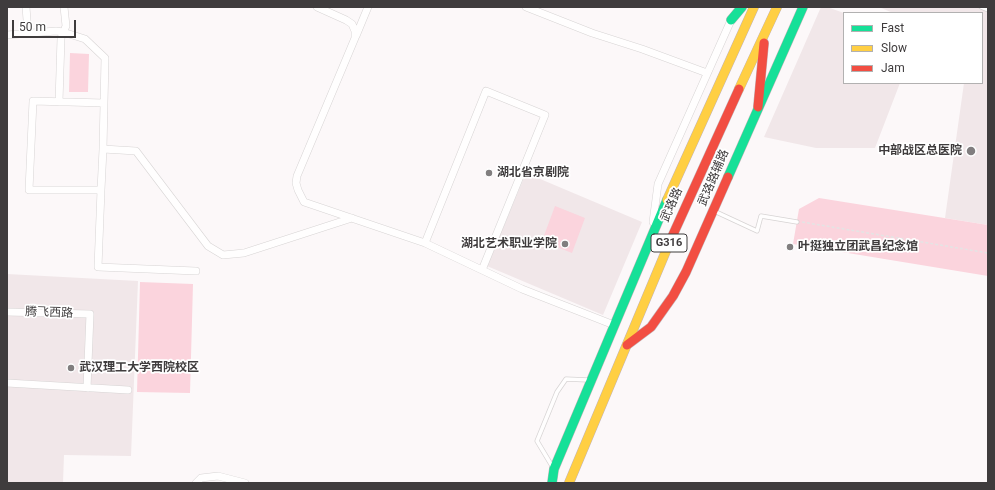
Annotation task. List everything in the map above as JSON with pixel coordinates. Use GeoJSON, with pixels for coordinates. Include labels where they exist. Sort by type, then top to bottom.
{"type":"FeatureCollection","features":[{"type":"Feature","properties":{"kind":"main road"},"geometry":{"type":"LineString","coordinates":[[731,20],[742,7]]}},
{"type":"Feature","properties":{"kind":"main road","name":"武珞路"},"geometry":{"type":"LineString","coordinates":[[552,483],[554,469],[650,238],[754,7]]}},
{"type":"Feature","properties":{"kind":"main road","name":"武珞路"},"geometry":{"type":"LineString","coordinates":[[569,483],[679,219],[777,7]]}},
{"type":"Feature","properties":{"kind":"main road","name":"武珞路辅路"},"geometry":{"type":"LineString","coordinates":[[627,345],[650,327],[664,311],[686,272],[803,7]]}},
{"type":"Feature","properties":{"kind":"main road"},"geometry":{"type":"LineString","coordinates":[[758,107],[765,33]]}},
{"type":"Feature","properties":{"kind":"main road"},"geometry":{"type":"LineString","coordinates":[[546,483],[554,469]]}},
{"type":"Feature","properties":{"kind":"street"},"geometry":{"type":"LineString","coordinates":[[26,7],[28,33]]}},
{"type":"Feature","properties":{"kind":"street"},"geometry":{"type":"LineString","coordinates":[[59,102],[61,38],[66,26],[64,7]]}},
{"type":"Feature","properties":{"kind":"street"},"geometry":{"type":"LineString","coordinates":[[317,7],[352,24],[355,31],[355,38]]}},
{"type":"Feature","properties":{"kind":"street"},"geometry":{"type":"LineString","coordinates":[[368,7],[297,176],[296,183],[300,197],[304,202],[425,244],[522,289],[614,325]]}},
{"type":"Feature","properties":{"kind":"street"},"geometry":{"type":"LineString","coordinates":[[526,7],[592,33],[642,49],[707,73]]}},
{"type":"Feature","properties":{"kind":"street"},"geometry":{"type":"LineString","coordinates":[[650,238],[658,184],[737,7]]}},
{"type":"Feature","properties":{"kind":"street"},"geometry":{"type":"LineString","coordinates":[[7,35],[56,31],[63,32],[85,39],[105,58],[98,267],[196,271]]}},
{"type":"Feature","properties":{"kind":"street"},"geometry":{"type":"LineString","coordinates":[[425,244],[486,91],[545,115],[482,270]]}},
{"type":"Feature","properties":{"kind":"street"},"geometry":{"type":"LineString","coordinates":[[101,190],[29,190],[33,101],[104,103]]}},
{"type":"Feature","properties":{"kind":"street"},"geometry":{"type":"LineString","coordinates":[[103,149],[136,151],[208,246],[223,255],[244,253],[352,218]]}},
{"type":"Feature","properties":{"kind":"street","name":"腾飞西路"},"geometry":{"type":"LineString","coordinates":[[7,312],[90,314],[87,388]]}},
{"type":"Feature","properties":{"kind":"street"},"geometry":{"type":"LineString","coordinates":[[7,383],[128,390]]}},
{"type":"Feature","properties":{"kind":"street"},"geometry":{"type":"LineString","coordinates":[[196,483],[201,478],[218,476],[245,483]]}},
{"type":"Feature","properties":{"kind":"lane"},"geometry":{"type":"LineString","coordinates":[[981,7],[988,10]]}},
{"type":"Feature","properties":{"kind":"lane"},"geometry":{"type":"LineString","coordinates":[[713,210],[757,231],[761,216],[797,222]]}},
{"type":"Feature","properties":{"kind":"lane"},"geometry":{"type":"LineString","coordinates":[[554,469],[537,441],[557,392],[566,379],[591,380]]}},
{"type":"Feature","properties":{"kind":"path"},"geometry":{"type":"LineString","coordinates":[[797,222],[988,253]]}},
{"type":"Feature","properties":{"kind":"shaded area"},"geometry":{"type":"Polygon","coordinates":[[[821,7],[827,7],[843,13],[843,84],[900,84],[875,148],[816,148],[764,137],[821,7]]]}},
{"type":"Feature","properties":{"kind":"shaded area","name":"中部战区总医院"},"geometry":{"type":"Polygon","coordinates":[[[879,7],[988,7],[988,225],[945,218],[964,84],[983,84],[983,12],[891,12],[879,7]]]}},
{"type":"Feature","properties":{"kind":"shaded area"},"geometry":{"type":"Polygon","coordinates":[[[70,53],[89,54],[88,92],[69,92],[70,53]]]}},
{"type":"Feature","properties":{"kind":"shaded area","name":"湖北艺术职业学院"},"geometry":{"type":"Polygon","coordinates":[[[526,173],[642,222],[603,315],[487,266],[526,173]]]}},
{"type":"Feature","properties":{"kind":"shaded area"},"geometry":{"type":"Polygon","coordinates":[[[819,198],[988,225],[988,276],[793,244],[799,209],[819,198]]]}},
{"type":"Feature","properties":{"kind":"shaded area"},"geometry":{"type":"Polygon","coordinates":[[[555,206],[585,218],[572,253],[542,241],[555,206]]]}},
{"type":"Feature","properties":{"kind":"shaded area","name":"武汉理工大学西院校区"},"geometry":{"type":"Polygon","coordinates":[[[7,274],[138,281],[131,456],[64,455],[63,483],[7,483],[7,274]]]}},
{"type":"Feature","properties":{"kind":"shaded area"},"geometry":{"type":"Polygon","coordinates":[[[140,282],[193,284],[190,393],[137,392],[140,282]]]}},
{"type":"Feature","properties":{"kind":"traffic: fast"},"geometry":{"type":"LineString","coordinates":[[731,20],[742,7]]}},
{"type":"Feature","properties":{"kind":"traffic: fast"},"geometry":{"type":"LineString","coordinates":[[728,177],[803,7]]}},
{"type":"Feature","properties":{"kind":"traffic: fast"},"geometry":{"type":"LineString","coordinates":[[552,483],[554,469],[667,200]]}},
{"type":"Feature","properties":{"kind":"traffic: slow"},"geometry":{"type":"LineString","coordinates":[[667,200],[754,7]]}},
{"type":"Feature","properties":{"kind":"traffic: slow"},"geometry":{"type":"LineString","coordinates":[[739,89],[777,7]]}},
{"type":"Feature","properties":{"kind":"traffic: slow"},"geometry":{"type":"LineString","coordinates":[[569,483],[671,239]]}},
{"type":"Feature","properties":{"kind":"traffic: jam"},"geometry":{"type":"LineString","coordinates":[[758,107],[764,43]]}},
{"type":"Feature","properties":{"kind":"traffic: jam"},"geometry":{"type":"LineString","coordinates":[[671,239],[739,89]]}},
{"type":"Feature","properties":{"kind":"traffic: jam"},"geometry":{"type":"LineString","coordinates":[[627,345],[651,327],[673,296],[686,272],[728,177]]}},
{"type":"Feature","properties":{"kind":"place","name":"中部战区总医院"},"geometry":{"type":"Point","coordinates":[971,151]}},
{"type":"Feature","properties":{"kind":"place","name":"湖北省京剧院"},"geometry":{"type":"Point","coordinates":[489,173]}},
{"type":"Feature","properties":{"kind":"place","name":"湖北艺术职业学院"},"geometry":{"type":"Point","coordinates":[565,244]}},
{"type":"Feature","properties":{"kind":"place","name":"叶挺独立团武昌纪念馆"},"geometry":{"type":"Point","coordinates":[790,247]}},
{"type":"Feature","properties":{"kind":"place","name":"武汉理工大学西院校区"},"geometry":{"type":"Point","coordinates":[71,368]}}]}
